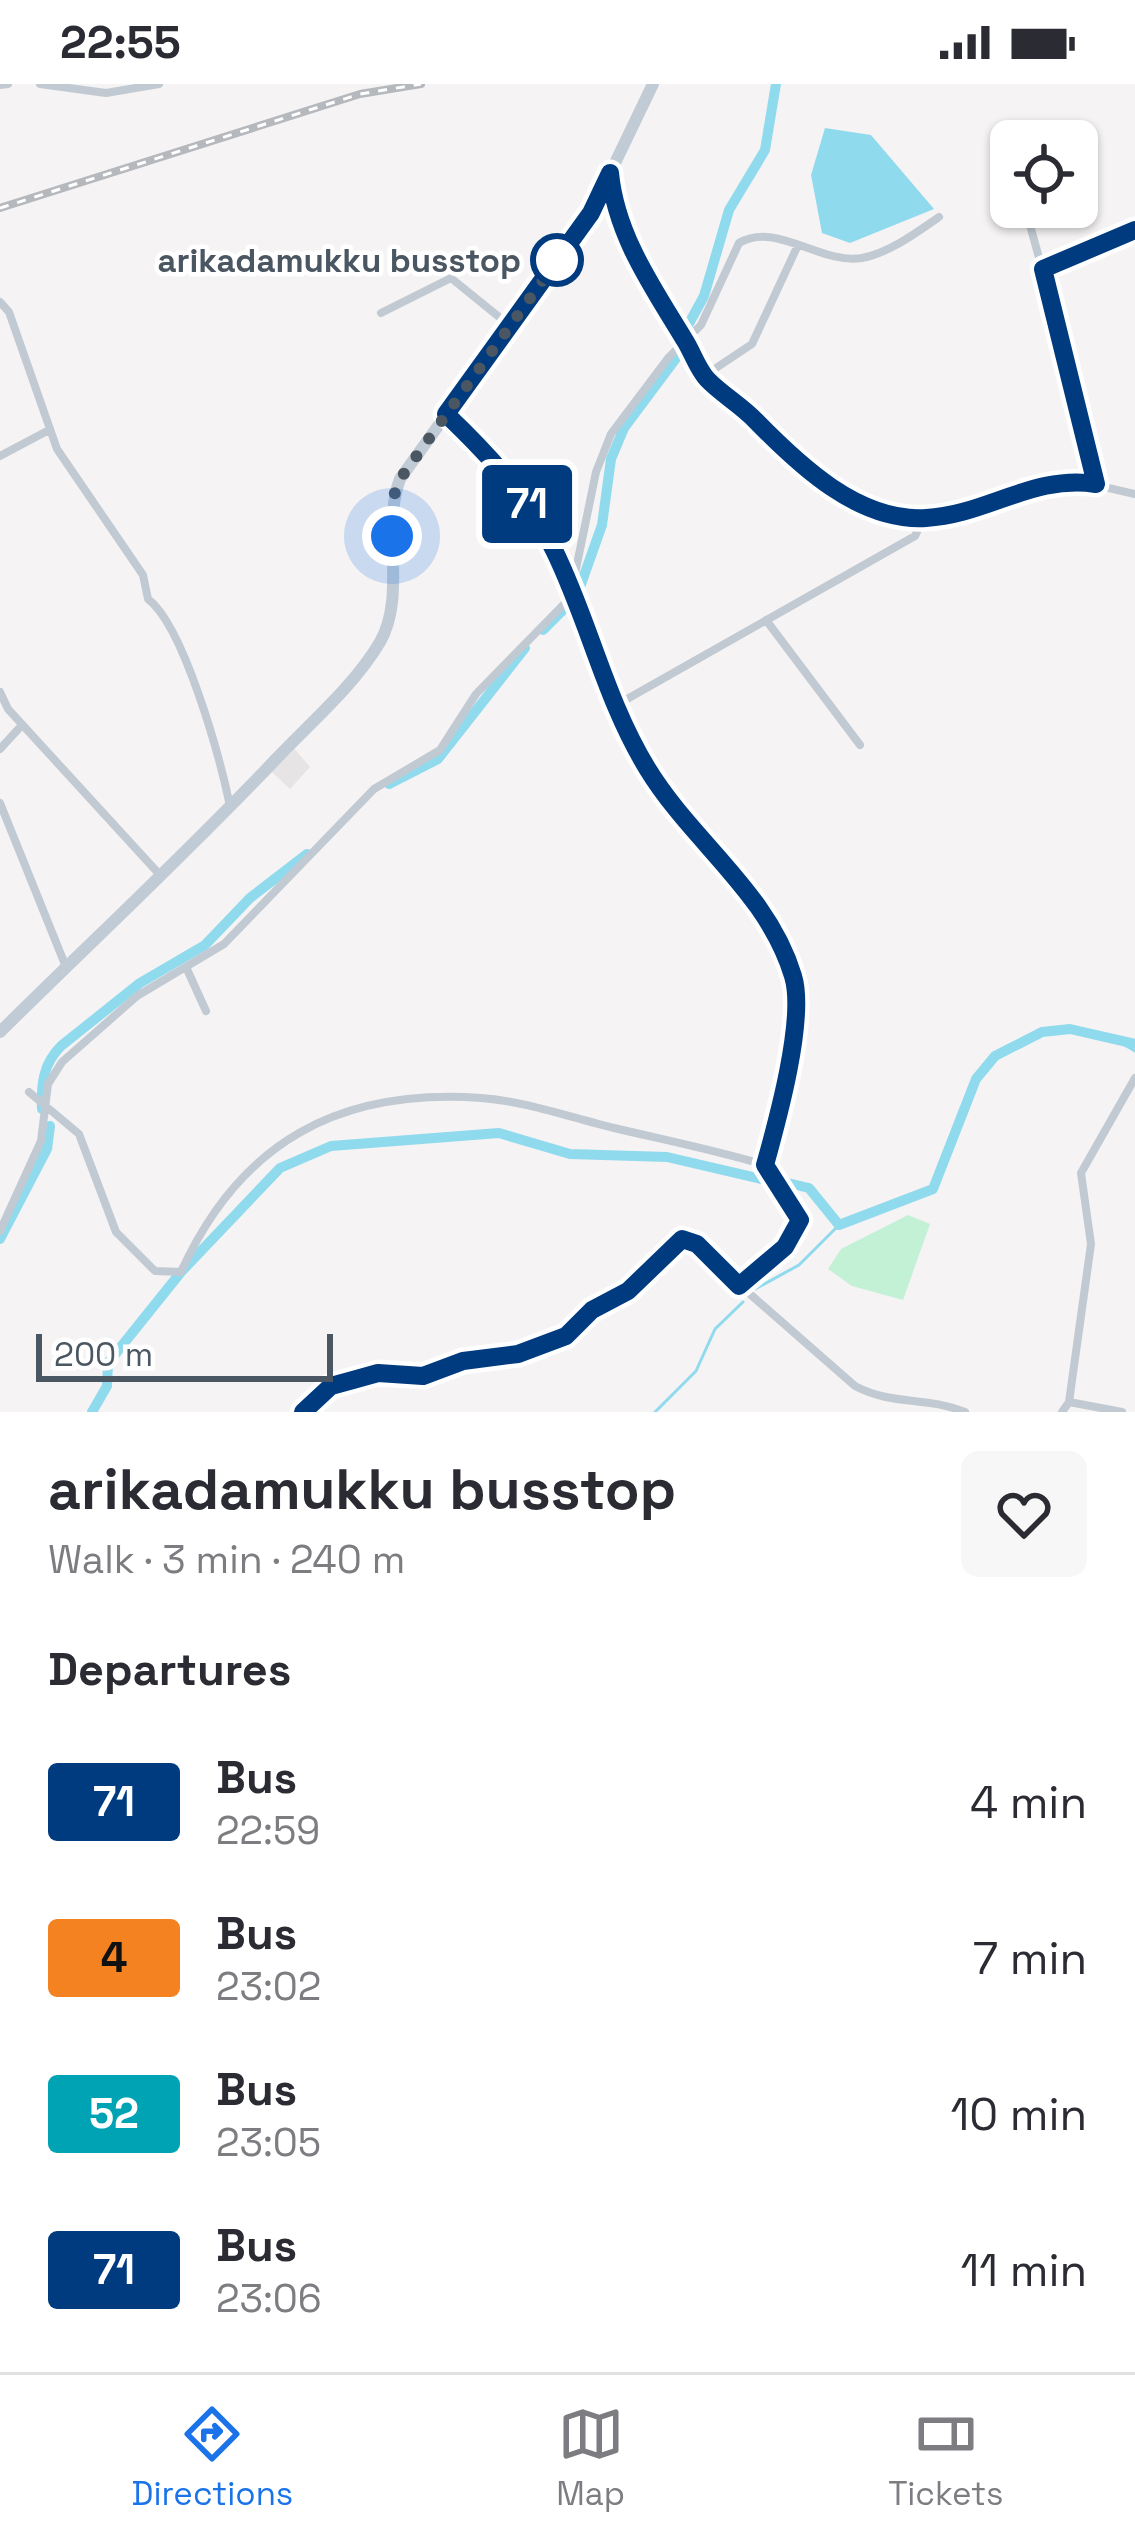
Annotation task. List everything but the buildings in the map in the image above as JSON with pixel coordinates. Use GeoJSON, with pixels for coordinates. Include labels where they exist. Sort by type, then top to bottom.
{"type":"FeatureCollection","features":[{"type":"Feature","properties":{"kind":"street"},"geometry":{"type":"LineString","coordinates":[[40,84],[106,93],[158,84]]}},
{"type":"Feature","properties":{"kind":"street"},"geometry":{"type":"LineString","coordinates":[[0,1031],[230,807],[354,678],[382,639],[389,612],[393,498],[446,414],[591,213],[653,84]]}},
{"type":"Feature","properties":{"kind":"street"},"geometry":{"type":"LineString","coordinates":[[610,173],[613,201],[629,242],[704,376],[772,443],[821,479],[873,508],[923,519],[1017,491],[1068,482],[1135,494]]}},
{"type":"Feature","properties":{"kind":"street"},"geometry":{"type":"LineString","coordinates":[[0,1231],[41,1141],[48,1084],[76,1047],[136,996],[224,944],[374,789],[440,749],[476,694],[570,598],[596,472],[611,434],[701,325],[739,243],[762,238],[827,257],[863,258],[900,243],[939,217]]}},
{"type":"Feature","properties":{"kind":"street"},"geometry":{"type":"LineString","coordinates":[[1030,228],[1096,484]]}},
{"type":"Feature","properties":{"kind":"street"},"geometry":{"type":"LineString","coordinates":[[1043,269],[1135,230]]}},
{"type":"Feature","properties":{"kind":"street"},"geometry":{"type":"LineString","coordinates":[[704,376],[752,344],[798,245]]}},
{"type":"Feature","properties":{"kind":"street"},"geometry":{"type":"LineString","coordinates":[[382,313],[451,278],[510,326]]}},
{"type":"Feature","properties":{"kind":"street"},"geometry":{"type":"LineString","coordinates":[[0,302],[9,312],[49,430],[143,575],[148,599],[164,611],[176,636],[214,736],[230,807]]}},
{"type":"Feature","properties":{"kind":"street"},"geometry":{"type":"LineString","coordinates":[[446,414],[526,502],[553,548],[613,707],[649,772],[696,836],[770,920],[795,981],[785,1095],[765,1165]]}},
{"type":"Feature","properties":{"kind":"street"},"geometry":{"type":"LineString","coordinates":[[0,455],[49,430]]}},
{"type":"Feature","properties":{"kind":"street"},"geometry":{"type":"LineString","coordinates":[[613,707],[915,536],[923,519]]}},
{"type":"Feature","properties":{"kind":"street"},"geometry":{"type":"LineString","coordinates":[[766,620],[860,745]]}},
{"type":"Feature","properties":{"kind":"street"},"geometry":{"type":"LineString","coordinates":[[0,692],[22,725],[160,875]]}},
{"type":"Feature","properties":{"kind":"street"},"geometry":{"type":"LineString","coordinates":[[0,749],[22,725]]}},
{"type":"Feature","properties":{"kind":"street"},"geometry":{"type":"LineString","coordinates":[[0,803],[66,967]]}},
{"type":"Feature","properties":{"kind":"street"},"geometry":{"type":"LineString","coordinates":[[186,967],[206,1010]]}},
{"type":"Feature","properties":{"kind":"street"},"geometry":{"type":"LineString","coordinates":[[1063,1412],[1069,1402],[1091,1244],[1082,1173],[1135,1078]]}},
{"type":"Feature","properties":{"kind":"street"},"geometry":{"type":"LineString","coordinates":[[28,1092],[79,1134],[116,1232],[155,1271],[181,1272],[206,1216],[247,1170],[331,1114],[386,1102],[482,1098],[765,1165],[800,1220],[785,1247],[739,1286]]}},
{"type":"Feature","properties":{"kind":"street"},"geometry":{"type":"LineString","coordinates":[[303,1412],[331,1386],[378,1373],[423,1376],[463,1361],[518,1354],[566,1336],[592,1310],[628,1291],[682,1239],[697,1244],[855,1386],[889,1401],[936,1400],[965,1412]]}},
{"type":"Feature","properties":{"kind":"street"},"geometry":{"type":"LineString","coordinates":[[896,1412],[903,1400]]}},
{"type":"Feature","properties":{"kind":"street"},"geometry":{"type":"LineString","coordinates":[[1069,1402],[1122,1412]]}},
{"type":"Feature","properties":{"kind":"shaded area"},"geometry":{"type":"Polygon","coordinates":[[[293,747],[310,767],[290,789],[272,772],[293,747]]]}},
{"type":"Feature","properties":{"kind":"green space"},"geometry":{"type":"Polygon","coordinates":[[[908,1215],[930,1224],[903,1300],[852,1286],[828,1269],[841,1249],[908,1215]]]}},
{"type":"Feature","properties":{"kind":"water"},"geometry":{"type":"Polygon","coordinates":[[[825,128],[871,135],[934,209],[850,243],[822,233],[811,175],[825,128]]]}},
{"type":"Feature","properties":{"kind":"waterway"},"geometry":{"type":"LineString","coordinates":[[686,329],[704,296],[729,210],[765,150],[776,84]]}},
{"type":"Feature","properties":{"kind":"waterway"},"geometry":{"type":"LineString","coordinates":[[580,587],[602,525],[611,459],[624,428],[677,357]]}},
{"type":"Feature","properties":{"kind":"waterway"},"geometry":{"type":"LineString","coordinates":[[543,630],[570,603]]}},
{"type":"Feature","properties":{"kind":"waterway"},"geometry":{"type":"LineString","coordinates":[[389,784],[438,759],[525,648]]}},
{"type":"Feature","properties":{"kind":"waterway"},"geometry":{"type":"LineString","coordinates":[[42,1109],[44,1075],[61,1046],[140,983],[205,945],[250,898],[307,854]]}},
{"type":"Feature","properties":{"kind":"waterway"},"geometry":{"type":"LineString","coordinates":[[779,1181],[809,1188],[839,1225],[933,1189],[976,1079],[995,1056],[1042,1032],[1070,1029],[1135,1044]]}},
{"type":"Feature","properties":{"kind":"waterway"},"geometry":{"type":"LineString","coordinates":[[1123,1044],[1135,1051]]}},
{"type":"Feature","properties":{"kind":"waterway"},"geometry":{"type":"LineString","coordinates":[[0,1239],[47,1149],[50,1126]]}},
{"type":"Feature","properties":{"kind":"waterway"},"geometry":{"type":"LineString","coordinates":[[92,1412],[107,1386],[108,1363],[181,1272],[280,1168],[331,1146],[499,1133],[570,1154],[667,1157],[770,1181]]}},
{"type":"Feature","properties":{"kind":"waterway"},"geometry":{"type":"LineString","coordinates":[[755,1289],[799,1265],[839,1225]]}},
{"type":"Feature","properties":{"kind":"waterway"},"geometry":{"type":"LineString","coordinates":[[655,1412],[696,1371],[715,1329],[743,1302]]}},
{"type":"Feature","properties":{"kind":"railway"},"geometry":{"type":"LineString","coordinates":[[0,208],[360,94],[421,84]]}},
{"type":"Feature","properties":{"kind":"bus line","name":"71"},"geometry":{"type":"LineString","coordinates":[[303,1412],[331,1386],[378,1373],[423,1376],[463,1361],[518,1354],[566,1336],[592,1310],[628,1291],[682,1239],[697,1244],[739,1286],[785,1247],[800,1220],[765,1165],[785,1095],[795,981],[770,920],[696,836],[649,772],[613,707],[553,548],[526,502],[484,450],[446,414],[591,213],[610,173],[613,201],[629,242],[704,376],[757,422],[772,443],[839,491],[873,508],[923,519],[1017,491],[1068,482],[1096,484],[1088,435],[1043,269],[1135,230]]}},
{"type":"Feature","properties":{"kind":"place","name":"arikadamukku busstop"},"geometry":{"type":"Point","coordinates":[557,260]}},
{"type":"Feature","properties":{"kind":"route"},"geometry":{"type":"LineString","coordinates":[[392,536],[393,498],[400,479],[564,251],[557,260]]}}]}
